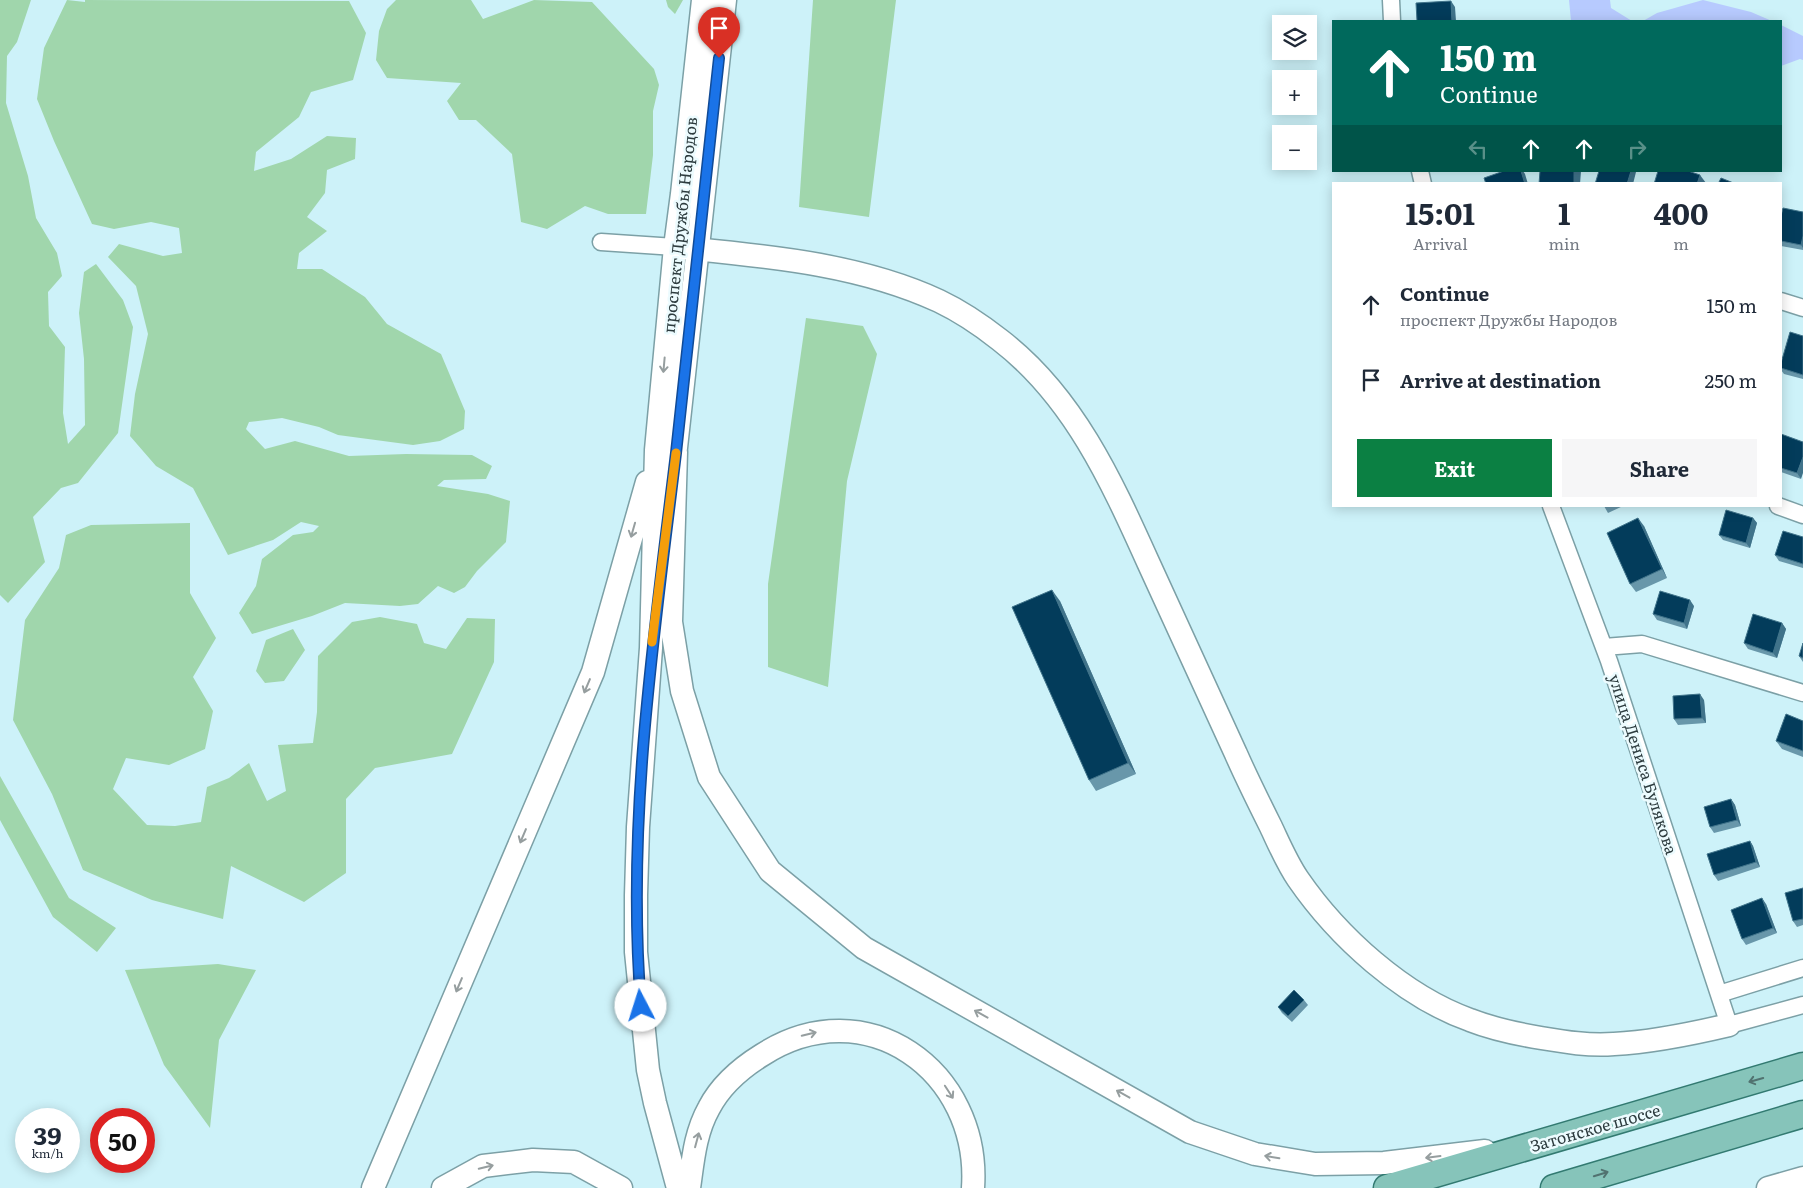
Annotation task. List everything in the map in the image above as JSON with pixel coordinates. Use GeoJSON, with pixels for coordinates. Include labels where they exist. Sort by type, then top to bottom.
{"type":"FeatureCollection","features":[{"type":"Feature","properties":{"kind":"main road","name":"проспект Дружбы Народов"},"geometry":{"type":"LineString","coordinates":[[686,248],[682,194],[703,0]]}},
{"type":"Feature","properties":{"kind":"main road","name":"проспект Дружбы Народов"},"geometry":{"type":"LineString","coordinates":[[678,1188],[648,1070],[636,952],[638,827],[666,451],[686,248],[725,0]]}},
{"type":"Feature","properties":{"kind":"main road"},"geometry":{"type":"LineString","coordinates":[[686,248],[825,266],[903,287],[940,301],[970,318],[1002,341],[1029,366],[1057,396],[1081,429],[1118,496],[1246,777],[1297,877],[1347,938],[1408,989],[1469,1020],[1498,1029],[1571,1043],[1611,1044],[1660,1039],[1696,1033],[1728,1024]]}},
{"type":"Feature","properties":{"kind":"main road"},"geometry":{"type":"LineString","coordinates":[[666,451],[671,622],[682,691],[709,777],[770,871],[864,948],[1190,1132],[1256,1154],[1315,1164],[1384,1163],[1534,1145]]}},
{"type":"Feature","properties":{"kind":"main road"},"geometry":{"type":"LineString","coordinates":[[373,1188],[593,672],[666,451]]}},
{"type":"Feature","properties":{"kind":"main road"},"geometry":{"type":"LineString","coordinates":[[689,1188],[696,1139],[709,1108],[724,1085],[746,1065],[772,1048],[795,1038],[820,1031],[844,1031],[877,1036],[909,1050],[941,1079],[958,1106],[970,1139],[974,1171],[973,1188]]}},
{"type":"Feature","properties":{"kind":"main road","name":"Затонское шоссе"},"geometry":{"type":"LineString","coordinates":[[1387,1188],[1803,1066]]}},
{"type":"Feature","properties":{"kind":"main road"},"geometry":{"type":"LineString","coordinates":[[1554,1188],[1803,1114]]}},
{"type":"Feature","properties":{"kind":"main road"},"geometry":{"type":"LineString","coordinates":[[443,1188],[483,1166],[533,1160],[574,1162],[621,1188]]}},
{"type":"Feature","properties":{"kind":"main road"},"geometry":{"type":"LineString","coordinates":[[1777,1187],[1803,1178]]}},
{"type":"Feature","properties":{"kind":"street"},"geometry":{"type":"LineString","coordinates":[[1391,0],[1392,20]]}},
{"type":"Feature","properties":{"kind":"street"},"geometry":{"type":"LineString","coordinates":[[601,242],[686,248]]}},
{"type":"Feature","properties":{"kind":"street"},"geometry":{"type":"LineString","coordinates":[[1782,301],[1803,308]]}},
{"type":"Feature","properties":{"kind":"street","name":"улица Дениса Булякова"},"geometry":{"type":"LineString","coordinates":[[1550,507],[1604,647],[1728,1024]]}},
{"type":"Feature","properties":{"kind":"street"},"geometry":{"type":"LineString","coordinates":[[1781,507],[1803,514]]}},
{"type":"Feature","properties":{"kind":"street"},"geometry":{"type":"LineString","coordinates":[[1604,647],[1642,644],[1803,693]]}},
{"type":"Feature","properties":{"kind":"street"},"geometry":{"type":"LineString","coordinates":[[1719,994],[1803,968]]}},
{"type":"Feature","properties":{"kind":"street"},"geometry":{"type":"LineString","coordinates":[[1728,1024],[1803,1005]]}},
{"type":"Feature","properties":{"kind":"green space"},"geometry":{"type":"Polygon","coordinates":[[[0,0],[31,0],[17,42],[7,56],[6,103],[28,176],[36,218],[57,253],[62,276],[48,292],[49,326],[65,347],[63,413],[68,444],[85,425],[84,359],[79,313],[84,272],[96,264],[123,300],[133,327],[118,433],[78,483],[61,488],[33,517],[45,562],[8,603],[0,595],[0,0]]]}},
{"type":"Feature","properties":{"kind":"green space"},"geometry":{"type":"Polygon","coordinates":[[[67,0],[85,2],[85,0],[349,1],[366,33],[353,80],[311,92],[299,117],[256,152],[254,171],[291,159],[327,136],[356,138],[355,159],[327,170],[325,193],[307,217],[327,231],[299,253],[297,269],[322,269],[365,297],[387,324],[441,354],[465,411],[464,429],[440,441],[413,445],[338,435],[319,427],[282,418],[249,422],[246,429],[265,449],[295,441],[349,456],[406,454],[472,455],[492,466],[486,479],[444,480],[437,486],[488,494],[510,501],[506,542],[477,571],[465,587],[454,593],[438,586],[418,604],[400,606],[345,603],[312,616],[252,634],[239,613],[256,586],[262,559],[293,535],[313,532],[319,526],[301,522],[273,540],[228,555],[193,488],[156,466],[130,436],[135,394],[148,334],[136,286],[108,257],[119,244],[163,256],[182,253],[179,228],[151,222],[114,229],[92,224],[37,99],[44,48],[67,0]]]}},
{"type":"Feature","properties":{"kind":"green space"},"geometry":{"type":"Polygon","coordinates":[[[396,0],[471,0],[483,19],[534,0],[592,2],[654,69],[659,85],[653,111],[653,155],[646,214],[608,214],[585,206],[547,229],[521,222],[512,154],[476,120],[459,120],[447,101],[461,83],[387,78],[376,60],[379,31],[387,9],[396,0]]]}},
{"type":"Feature","properties":{"kind":"green space"},"geometry":{"type":"Polygon","coordinates":[[[666,0],[683,0],[675,14],[668,7],[666,0]]]}},
{"type":"Feature","properties":{"kind":"green space"},"geometry":{"type":"Polygon","coordinates":[[[813,0],[896,0],[869,217],[799,207],[813,0]]]}},
{"type":"Feature","properties":{"kind":"green space"},"geometry":{"type":"Polygon","coordinates":[[[806,318],[863,326],[877,354],[847,481],[828,687],[768,667],[768,584],[806,318]]]}},
{"type":"Feature","properties":{"kind":"green space"},"geometry":{"type":"Polygon","coordinates":[[[190,523],[190,593],[216,638],[193,677],[213,711],[205,749],[169,765],[126,758],[113,789],[147,825],[175,826],[201,822],[207,787],[229,778],[249,763],[267,801],[286,791],[278,745],[313,743],[317,712],[318,656],[352,622],[380,617],[417,624],[424,643],[446,649],[467,618],[495,619],[494,662],[452,754],[375,768],[346,799],[346,873],[304,902],[231,866],[223,919],[152,900],[83,870],[52,794],[13,720],[25,620],[59,568],[66,535],[91,525],[190,523]]]}},
{"type":"Feature","properties":{"kind":"green space"},"geometry":{"type":"Polygon","coordinates":[[[293,629],[305,650],[284,681],[265,683],[256,671],[266,640],[293,629]]]}},
{"type":"Feature","properties":{"kind":"green space"},"geometry":{"type":"Polygon","coordinates":[[[0,776],[69,898],[116,928],[97,952],[53,917],[0,820],[0,776]]]}},
{"type":"Feature","properties":{"kind":"green space"},"geometry":{"type":"Polygon","coordinates":[[[218,964],[256,970],[219,1040],[210,1128],[164,1065],[125,970],[218,964]]]}},
{"type":"Feature","properties":{"kind":"water"},"geometry":{"type":"Polygon","coordinates":[[[1569,0],[1610,0],[1611,8],[1630,20],[1571,20],[1569,0]]]}},
{"type":"Feature","properties":{"kind":"water"},"geometry":{"type":"Polygon","coordinates":[[[1703,0],[1751,12],[1770,20],[1645,20],[1657,13],[1703,0]]]}},
{"type":"Feature","properties":{"kind":"water"},"geometry":{"type":"Polygon","coordinates":[[[1782,26],[1803,36],[1803,60],[1800,59],[1782,66],[1782,26]]]}},
{"type":"Feature","properties":{"kind":"building"},"geometry":{"type":"Polygon","coordinates":[[[1451,1],[1452,20],[1417,20],[1416,3],[1451,1]]]}},
{"type":"Feature","properties":{"kind":"building"},"geometry":{"type":"Polygon","coordinates":[[[1501,172],[1521,172],[1524,182],[1485,182],[1484,178],[1501,172]]]}},
{"type":"Feature","properties":{"kind":"building"},"geometry":{"type":"Polygon","coordinates":[[[1540,172],[1574,172],[1574,182],[1539,182],[1540,172]]]}},
{"type":"Feature","properties":{"kind":"building"},"geometry":{"type":"Polygon","coordinates":[[[1599,172],[1631,172],[1628,182],[1596,182],[1599,172]]]}},
{"type":"Feature","properties":{"kind":"building"},"geometry":{"type":"Polygon","coordinates":[[[1658,172],[1691,172],[1700,175],[1698,182],[1655,182],[1658,172]]]}},
{"type":"Feature","properties":{"kind":"building"},"geometry":{"type":"Polygon","coordinates":[[[1721,178],[1731,182],[1719,182],[1721,178]]]}},
{"type":"Feature","properties":{"kind":"building"},"geometry":{"type":"Polygon","coordinates":[[[1783,208],[1803,212],[1801,245],[1782,241],[1783,208]]]}},
{"type":"Feature","properties":{"kind":"building"},"geometry":{"type":"Polygon","coordinates":[[[1790,332],[1803,336],[1803,375],[1782,368],[1782,360],[1790,332]]]}},
{"type":"Feature","properties":{"kind":"building"},"geometry":{"type":"Polygon","coordinates":[[[1782,434],[1803,442],[1803,457],[1797,473],[1782,468],[1782,434]]]}},
{"type":"Feature","properties":{"kind":"building"},"geometry":{"type":"Polygon","coordinates":[[[1726,510],[1753,518],[1746,543],[1719,535],[1726,510]]]}},
{"type":"Feature","properties":{"kind":"building"},"geometry":{"type":"Polygon","coordinates":[[[1638,518],[1662,569],[1630,584],[1607,533],[1638,518]]]}},
{"type":"Feature","properties":{"kind":"building"},"geometry":{"type":"Polygon","coordinates":[[[1783,531],[1803,537],[1803,564],[1775,555],[1783,531]]]}},
{"type":"Feature","properties":{"kind":"building"},"geometry":{"type":"Polygon","coordinates":[[[1052,590],[1128,763],[1089,780],[1012,607],[1052,590]]]}},
{"type":"Feature","properties":{"kind":"building"},"geometry":{"type":"Polygon","coordinates":[[[1660,591],[1690,600],[1684,623],[1653,614],[1660,591]]]}},
{"type":"Feature","properties":{"kind":"building"},"geometry":{"type":"Polygon","coordinates":[[[1753,614],[1782,623],[1773,653],[1744,643],[1753,614]]]}},
{"type":"Feature","properties":{"kind":"building"},"geometry":{"type":"Polygon","coordinates":[[[1803,643],[1803,658],[1799,656],[1803,643]]]}},
{"type":"Feature","properties":{"kind":"building"},"geometry":{"type":"Polygon","coordinates":[[[1700,694],[1702,718],[1674,719],[1673,696],[1700,694]]]}},
{"type":"Feature","properties":{"kind":"building"},"geometry":{"type":"Polygon","coordinates":[[[1786,714],[1803,721],[1803,751],[1776,741],[1786,714]]]}},
{"type":"Feature","properties":{"kind":"building"},"geometry":{"type":"Polygon","coordinates":[[[1731,799],[1737,820],[1710,827],[1704,807],[1731,799]]]}},
{"type":"Feature","properties":{"kind":"building"},"geometry":{"type":"Polygon","coordinates":[[[1750,841],[1756,862],[1714,875],[1707,854],[1750,841]]]}},
{"type":"Feature","properties":{"kind":"building"},"geometry":{"type":"Polygon","coordinates":[[[1803,888],[1803,919],[1793,921],[1785,893],[1803,888]]]}},
{"type":"Feature","properties":{"kind":"building"},"geometry":{"type":"Polygon","coordinates":[[[1762,898],[1773,928],[1742,939],[1731,910],[1762,898]]]}},
{"type":"Feature","properties":{"kind":"building"},"geometry":{"type":"Polygon","coordinates":[[[1294,990],[1304,1000],[1288,1016],[1278,1007],[1294,990]]]}},
{"type":"Feature","properties":{"kind":"slow traffic"},"geometry":{"type":"LineString","coordinates":[[652,642],[676,453]]}},
{"type":"Feature","properties":{"kind":"route"},"geometry":{"type":"LineString","coordinates":[[641,1006],[636,952],[638,827],[652,648],[676,452],[719,58]]}}]}
